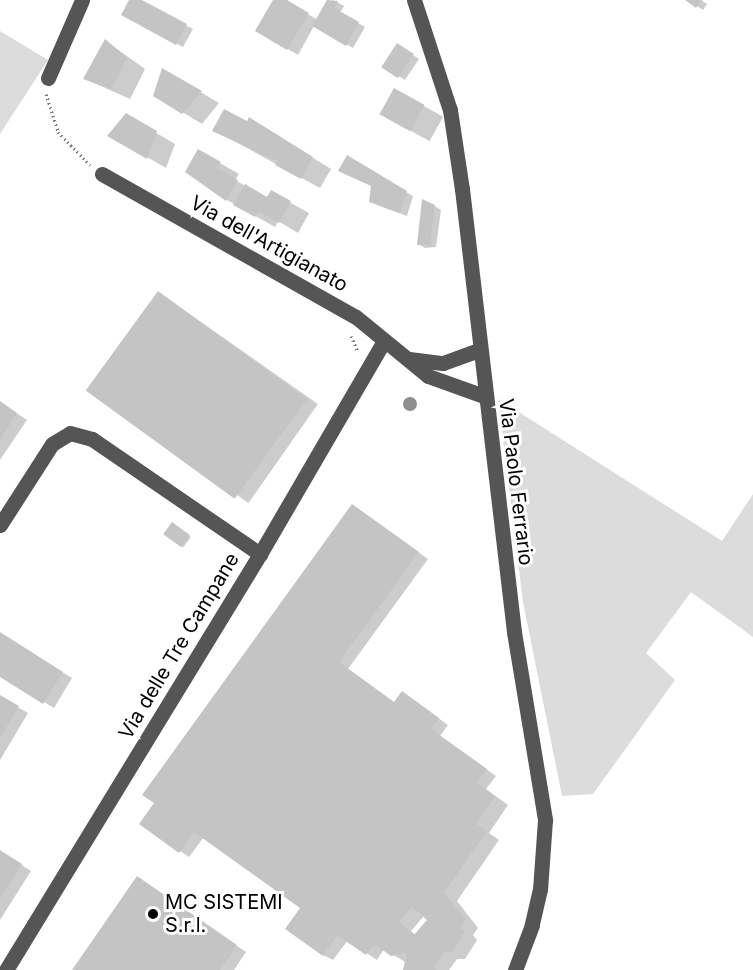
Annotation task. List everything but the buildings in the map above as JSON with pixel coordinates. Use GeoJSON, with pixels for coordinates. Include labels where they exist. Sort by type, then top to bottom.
{"type":"FeatureCollection","features":[{"type":"Feature","properties":{"kind":"street"},"geometry":{"type":"LineString","coordinates":[[48,78],[82,0]]}},
{"type":"Feature","properties":{"kind":"street","name":"Via Paolo Ferrario"},"geometry":{"type":"LineString","coordinates":[[414,0],[450,110],[462,189],[478,350],[514,632],[545,820],[540,889],[532,925],[515,970]]}},
{"type":"Feature","properties":{"kind":"street","name":"Via dell'Artigianato"},"geometry":{"type":"LineString","coordinates":[[102,174],[356,317],[384,341],[443,384],[484,396]]}},
{"type":"Feature","properties":{"kind":"street","name":"Via delle Tre Campane"},"geometry":{"type":"LineString","coordinates":[[6,970],[260,554],[384,341]]}},
{"type":"Feature","properties":{"kind":"street","name":"Via dell'Artigianato"},"geometry":{"type":"LineString","coordinates":[[409,359],[443,363],[478,350]]}},
{"type":"Feature","properties":{"kind":"street"},"geometry":{"type":"LineString","coordinates":[[0,525],[52,444],[70,433],[92,439],[260,554]]}},
{"type":"Feature","properties":{"kind":"path"},"geometry":{"type":"LineString","coordinates":[[48,78],[45,90],[52,122],[67,145],[102,174]]}},
{"type":"Feature","properties":{"kind":"shaded area"},"geometry":{"type":"Polygon","coordinates":[[[0,31],[48,60],[0,134],[0,31]]]}},
{"type":"Feature","properties":{"kind":"shaded area"},"geometry":{"type":"Polygon","coordinates":[[[498,399],[722,541],[753,494],[753,637],[691,592],[646,653],[675,680],[593,794],[562,796],[523,602],[498,399]]]}},
{"type":"Feature","properties":{"kind":"place","name":"MC SISTEMI S.r.l."},"geometry":{"type":"Point","coordinates":[153,914]}}]}
